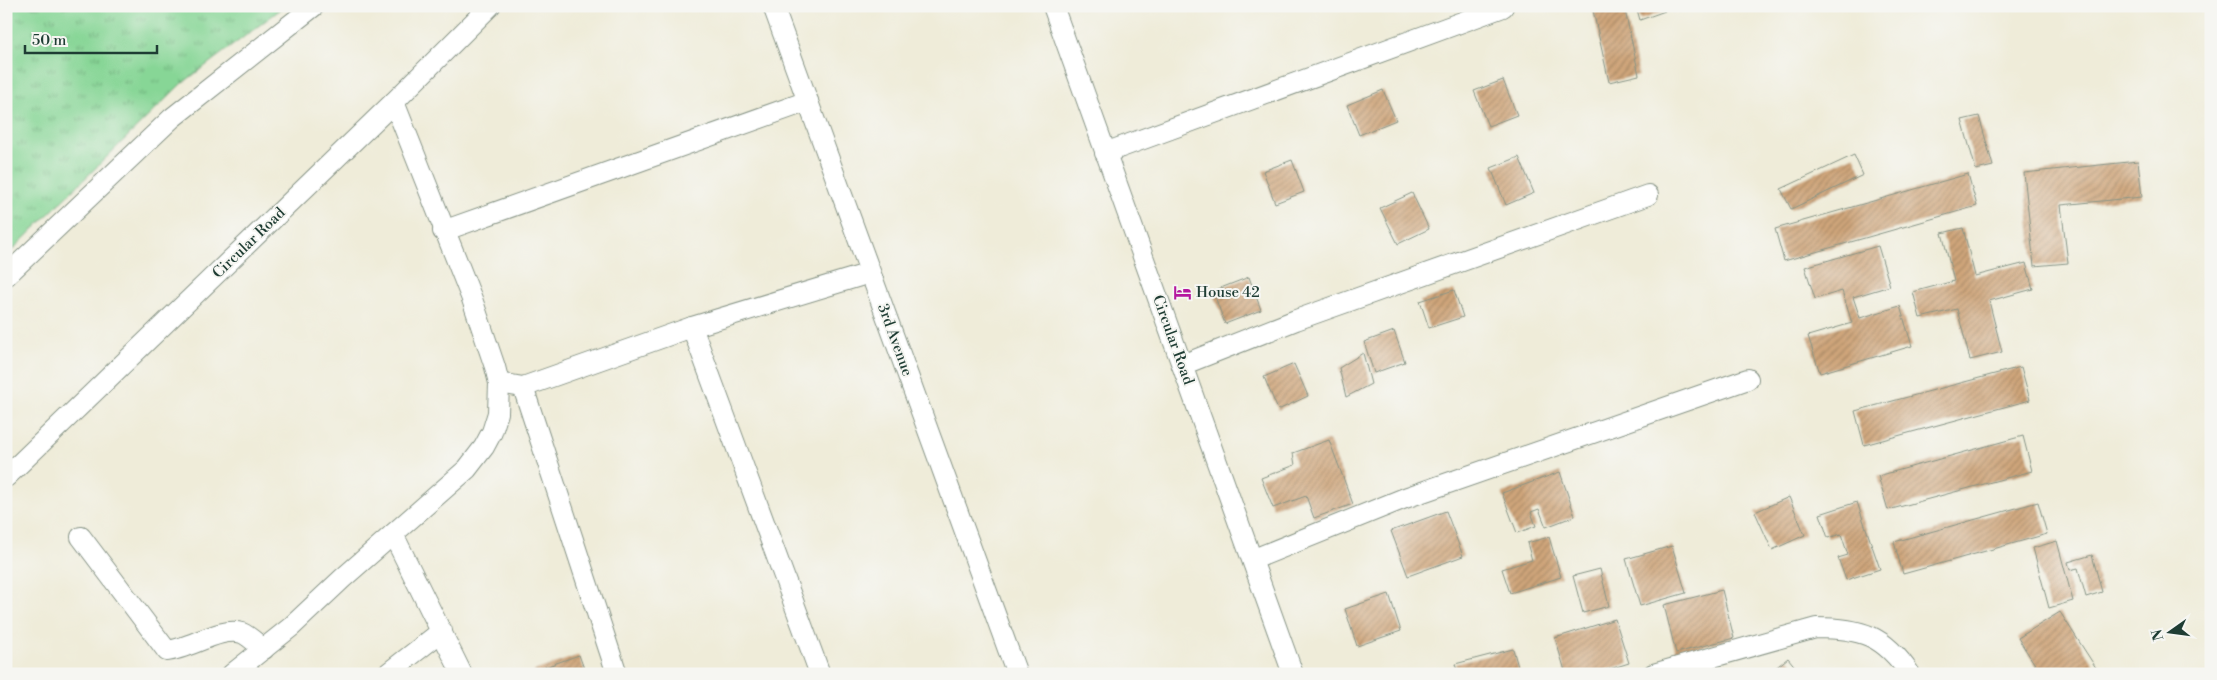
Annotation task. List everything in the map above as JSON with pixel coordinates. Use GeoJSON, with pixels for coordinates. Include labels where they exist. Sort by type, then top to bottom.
{"type":"FeatureCollection","features":[{"type":"Feature","properties":{"kind":"street"},"geometry":{"type":"LineString","coordinates":[[6,276],[172,118],[314,6]]}},
{"type":"Feature","properties":{"kind":"street","name":"Circular Road"},"geometry":{"type":"LineString","coordinates":[[6,477],[394,102],[490,6]]}},
{"type":"Feature","properties":{"kind":"street","name":"3rd Avenue"},"geometry":{"type":"LineString","coordinates":[[773,6],[1017,674]]}},
{"type":"Feature","properties":{"kind":"street","name":"Circular Road"},"geometry":{"type":"LineString","coordinates":[[1053,6],[1294,674]]}},
{"type":"Feature","properties":{"kind":"street"},"geometry":{"type":"LineString","coordinates":[[1105,153],[1503,7]]}},
{"type":"Feature","properties":{"kind":"street"},"geometry":{"type":"LineString","coordinates":[[443,231],[808,101]]}},
{"type":"Feature","properties":{"kind":"street"},"geometry":{"type":"LineString","coordinates":[[232,674],[292,627],[393,534],[467,470],[484,447],[492,432],[498,413],[499,383],[472,299],[443,231],[394,102]]}},
{"type":"Feature","properties":{"kind":"street"},"geometry":{"type":"LineString","coordinates":[[1182,365],[1296,320],[1648,195]]}},
{"type":"Feature","properties":{"kind":"street"},"geometry":{"type":"LineString","coordinates":[[499,383],[522,387],[692,326],[870,273]]}},
{"type":"Feature","properties":{"kind":"street"},"geometry":{"type":"LineString","coordinates":[[692,326],[820,674]]}},
{"type":"Feature","properties":{"kind":"street"},"geometry":{"type":"LineString","coordinates":[[1254,559],[1405,498],[1748,379]]}},
{"type":"Feature","properties":{"kind":"street"},"geometry":{"type":"LineString","coordinates":[[522,387],[617,674]]}},
{"type":"Feature","properties":{"kind":"street"},"geometry":{"type":"LineString","coordinates":[[393,534],[462,674]]}},
{"type":"Feature","properties":{"kind":"street"},"geometry":{"type":"LineString","coordinates":[[81,537],[168,651],[178,650],[228,631],[242,633],[264,649]]}},
{"type":"Feature","properties":{"kind":"street"},"geometry":{"type":"LineString","coordinates":[[1653,674],[1816,628],[1831,628],[1857,632],[1879,640],[1897,654],[1910,674]]}},
{"type":"Feature","properties":{"kind":"street"},"geometry":{"type":"LineString","coordinates":[[387,674],[442,631]]}},
{"type":"Feature","properties":{"kind":"green space"},"geometry":{"type":"Polygon","coordinates":[[[6,6],[285,6],[180,85],[6,256],[6,6]]]}},
{"type":"Feature","properties":{"kind":"building"},"geometry":{"type":"Polygon","coordinates":[[[1592,6],[1624,6],[1639,75],[1609,82],[1592,6]]]}},
{"type":"Feature","properties":{"kind":"building"},"geometry":{"type":"Polygon","coordinates":[[[1636,6],[1663,6],[1665,11],[1640,20],[1636,6]]]}},
{"type":"Feature","properties":{"kind":"building"},"geometry":{"type":"Polygon","coordinates":[[[1503,80],[1517,115],[1488,126],[1474,91],[1503,80]]]}},
{"type":"Feature","properties":{"kind":"building"},"geometry":{"type":"Polygon","coordinates":[[[1383,90],[1396,120],[1359,135],[1347,105],[1383,90]]]}},
{"type":"Feature","properties":{"kind":"building"},"geometry":{"type":"Polygon","coordinates":[[[1979,116],[1993,166],[1976,170],[1962,120],[1979,116]]]}},
{"type":"Feature","properties":{"kind":"building"},"geometry":{"type":"Polygon","coordinates":[[[1854,155],[1863,175],[1791,209],[1781,189],[1854,155]]]}},
{"type":"Feature","properties":{"kind":"building"},"geometry":{"type":"Polygon","coordinates":[[[1519,157],[1534,193],[1506,205],[1491,168],[1519,157]]]}},
{"type":"Feature","properties":{"kind":"building"},"geometry":{"type":"Polygon","coordinates":[[[1292,160],[1304,192],[1275,203],[1263,171],[1292,160]]]}},
{"type":"Feature","properties":{"kind":"building"},"geometry":{"type":"Polygon","coordinates":[[[2138,161],[2142,197],[2061,205],[2068,263],[2034,266],[2024,173],[2138,161]]]}},
{"type":"Feature","properties":{"kind":"building"},"geometry":{"type":"Polygon","coordinates":[[[1968,174],[1977,206],[1784,261],[1775,229],[1968,174]]]}},
{"type":"Feature","properties":{"kind":"building"},"geometry":{"type":"Polygon","coordinates":[[[1412,193],[1429,229],[1398,244],[1380,208],[1412,193]]]}},
{"type":"Feature","properties":{"kind":"building"},"geometry":{"type":"Polygon","coordinates":[[[1963,228],[1975,276],[2026,263],[2033,289],[1989,301],[2002,352],[1970,360],[1957,309],[1920,318],[1913,292],[1954,281],[1942,233],[1963,228]]]}},
{"type":"Feature","properties":{"kind":"building"},"geometry":{"type":"Polygon","coordinates":[[[1878,246],[1890,286],[1853,297],[1860,318],[1900,306],[1912,346],[1820,373],[1808,336],[1852,323],[1842,291],[1815,299],[1805,267],[1878,246]]]}},
{"type":"Feature","properties":{"kind":"building"},"geometry":{"type":"Polygon","coordinates":[[[1249,277],[1261,310],[1225,324],[1213,291],[1249,277]]]}},
{"type":"Feature","properties":{"kind":"building"},"geometry":{"type":"Polygon","coordinates":[[[1454,290],[1463,317],[1429,328],[1420,301],[1454,290]]]}},
{"type":"Feature","properties":{"kind":"building"},"geometry":{"type":"Polygon","coordinates":[[[1394,331],[1405,362],[1374,373],[1364,342],[1394,331]]]}},
{"type":"Feature","properties":{"kind":"building"},"geometry":{"type":"Polygon","coordinates":[[[1363,353],[1371,384],[1346,397],[1339,368],[1363,353]]]}},
{"type":"Feature","properties":{"kind":"building"},"geometry":{"type":"Polygon","coordinates":[[[1294,364],[1308,396],[1278,410],[1264,377],[1294,364]]]}},
{"type":"Feature","properties":{"kind":"building"},"geometry":{"type":"Polygon","coordinates":[[[2021,367],[2030,400],[1864,445],[1855,411],[2021,367]]]}},
{"type":"Feature","properties":{"kind":"building"},"geometry":{"type":"Polygon","coordinates":[[[2023,436],[2032,471],[1888,510],[1878,476],[2023,436]]]}},
{"type":"Feature","properties":{"kind":"building"},"geometry":{"type":"Polygon","coordinates":[[[1329,440],[1353,504],[1314,518],[1306,496],[1273,508],[1261,478],[1295,465],[1293,453],[1329,440]]]}},
{"type":"Feature","properties":{"kind":"building"},"geometry":{"type":"Polygon","coordinates":[[[1560,472],[1575,516],[1546,527],[1539,509],[1531,512],[1536,526],[1517,533],[1502,493],[1560,472]]]}},
{"type":"Feature","properties":{"kind":"building"},"geometry":{"type":"Polygon","coordinates":[[[1789,497],[1805,535],[1772,550],[1755,512],[1789,497]]]}},
{"type":"Feature","properties":{"kind":"building"},"geometry":{"type":"Polygon","coordinates":[[[1857,502],[1880,569],[1846,580],[1838,558],[1848,555],[1841,534],[1828,538],[1820,514],[1857,502]]]}},
{"type":"Feature","properties":{"kind":"building"},"geometry":{"type":"Polygon","coordinates":[[[2038,502],[2047,534],[1903,574],[1894,542],[2038,502]]]}},
{"type":"Feature","properties":{"kind":"building"},"geometry":{"type":"Polygon","coordinates":[[[1446,511],[1463,556],[1408,576],[1391,531],[1446,511]]]}},
{"type":"Feature","properties":{"kind":"building"},"geometry":{"type":"Polygon","coordinates":[[[1549,537],[1561,577],[1510,593],[1502,569],[1532,560],[1527,543],[1549,537]]]}},
{"type":"Feature","properties":{"kind":"building"},"geometry":{"type":"Polygon","coordinates":[[[2057,541],[2073,601],[2049,608],[2033,548],[2057,541]]]}},
{"type":"Feature","properties":{"kind":"building"},"geometry":{"type":"Polygon","coordinates":[[[1672,546],[1686,593],[1640,606],[1626,559],[1672,546]]]}},
{"type":"Feature","properties":{"kind":"building"},"geometry":{"type":"Polygon","coordinates":[[[2092,555],[2102,592],[2086,597],[2078,568],[2070,570],[2068,562],[2092,555]]]}},
{"type":"Feature","properties":{"kind":"building"},"geometry":{"type":"Polygon","coordinates":[[[1600,569],[1609,606],[1583,613],[1573,576],[1600,569]]]}},
{"type":"Feature","properties":{"kind":"building"},"geometry":{"type":"Polygon","coordinates":[[[1722,590],[1734,638],[1676,653],[1664,605],[1722,590]]]}},
{"type":"Feature","properties":{"kind":"building"},"geometry":{"type":"Polygon","coordinates":[[[1389,594],[1401,631],[1357,646],[1345,609],[1389,594]]]}},
{"type":"Feature","properties":{"kind":"building"},"geometry":{"type":"Polygon","coordinates":[[[2060,612],[2100,674],[2041,674],[2018,638],[2060,612]]]}},
{"type":"Feature","properties":{"kind":"building"},"geometry":{"type":"Polygon","coordinates":[[[1615,619],[1629,663],[1594,674],[1566,674],[1555,638],[1615,619]]]}},
{"type":"Feature","properties":{"kind":"building"},"geometry":{"type":"Polygon","coordinates":[[[1513,649],[1520,674],[1458,674],[1455,664],[1513,649]]]}},
{"type":"Feature","properties":{"kind":"building"},"geometry":{"type":"Polygon","coordinates":[[[579,655],[586,674],[535,674],[534,671],[579,655]]]}},
{"type":"Feature","properties":{"kind":"building"},"geometry":{"type":"Polygon","coordinates":[[[1788,658],[1801,674],[1768,674],[1788,658]]]}},
{"type":"Feature","properties":{"kind":"place","name":"House 42"},"geometry":{"type":"Point","coordinates":[1182,292]}}]}
